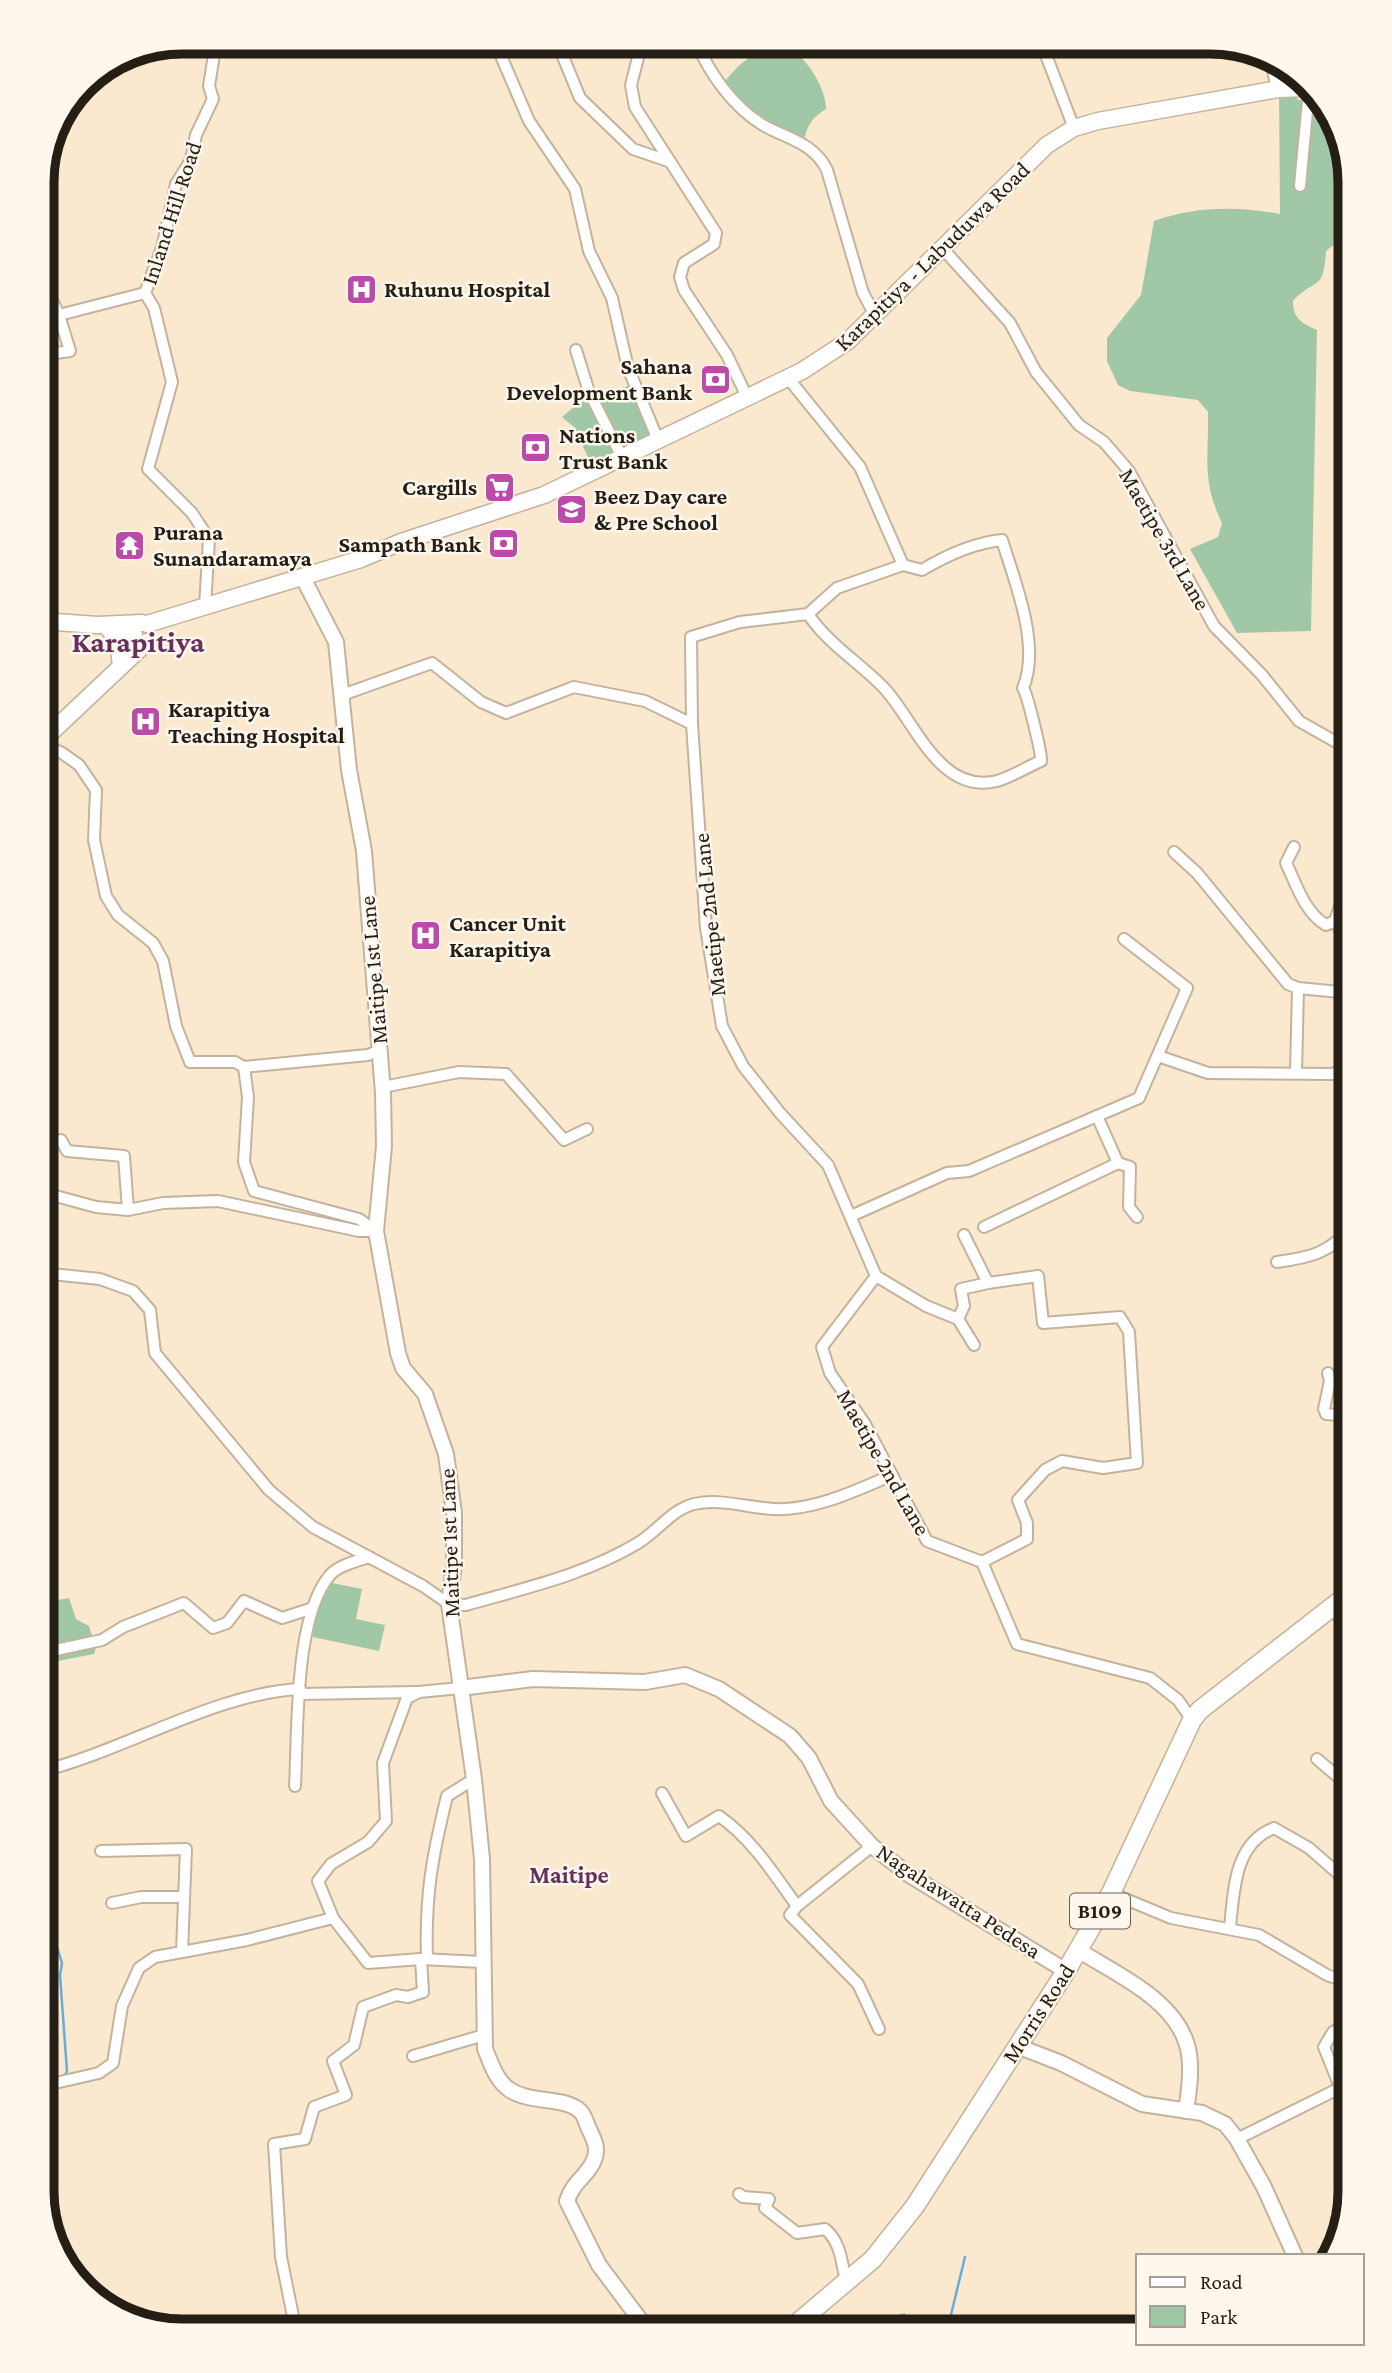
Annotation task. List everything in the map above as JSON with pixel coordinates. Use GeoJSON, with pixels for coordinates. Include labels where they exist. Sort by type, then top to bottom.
{"type":"FeatureCollection","features":[{"type":"Feature","properties":{"kind":"main road","name":"Karapitiya - Labuduwa Road"},"geometry":{"type":"LineString","coordinates":[[55,622],[143,633],[205,607],[361,559],[401,542],[544,495],[788,378],[834,352],[943,249],[1047,145],[1074,128],[1098,121],[1279,89],[1297,89]]}},
{"type":"Feature","properties":{"kind":"main road"},"geometry":{"type":"LineString","coordinates":[[103,627],[118,642],[119,668]]}},
{"type":"Feature","properties":{"kind":"main road"},"geometry":{"type":"LineString","coordinates":[[55,731],[119,668],[143,633]]}},
{"type":"Feature","properties":{"kind":"main road","name":"Morris Road"},"geometry":{"type":"LineString","coordinates":[[804,2319],[873,2259],[908,2215],[1066,1971],[1111,1893],[1192,1720],[1200,1710],[1338,1602]]}},
{"type":"Feature","properties":{"kind":"street","name":"Inland Hill Road"},"geometry":{"type":"LineString","coordinates":[[205,607],[209,539],[192,513],[148,469],[173,382],[154,308],[145,293],[162,248],[176,184],[191,160],[196,135],[213,99],[209,86],[214,54]]}},
{"type":"Feature","properties":{"kind":"street"},"geometry":{"type":"LineString","coordinates":[[500,54],[528,121],[575,189],[589,251],[612,298],[628,368],[658,440]]}},
{"type":"Feature","properties":{"kind":"street"},"geometry":{"type":"LineString","coordinates":[[562,54],[580,98],[633,149],[668,161]]}},
{"type":"Feature","properties":{"kind":"street"},"geometry":{"type":"LineString","coordinates":[[639,54],[631,85],[631,97],[668,161],[716,233],[714,244],[681,267],[684,290],[727,355],[747,397]]}},
{"type":"Feature","properties":{"kind":"street"},"geometry":{"type":"LineString","coordinates":[[703,55],[721,86],[752,117],[819,154],[827,170],[863,293],[875,315]]}},
{"type":"Feature","properties":{"kind":"street"},"geometry":{"type":"LineString","coordinates":[[1046,55],[1074,128]]}},
{"type":"Feature","properties":{"kind":"street"},"geometry":{"type":"LineString","coordinates":[[1276,73],[1279,89]]}},
{"type":"Feature","properties":{"kind":"street"},"geometry":{"type":"LineString","coordinates":[[1300,186],[1307,99]]}},
{"type":"Feature","properties":{"kind":"street","name":"Maetipe 3rd Lane"},"geometry":{"type":"LineString","coordinates":[[943,249],[1010,323],[1036,372],[1079,425],[1104,442],[1129,471],[1214,626],[1299,720],[1338,743]]}},
{"type":"Feature","properties":{"kind":"street"},"geometry":{"type":"LineString","coordinates":[[59,315],[145,293]]}},
{"type":"Feature","properties":{"kind":"street"},"geometry":{"type":"LineString","coordinates":[[55,306],[70,351],[55,353]]}},
{"type":"Feature","properties":{"kind":"street"},"geometry":{"type":"LineString","coordinates":[[576,350],[589,392],[622,457]]}},
{"type":"Feature","properties":{"kind":"street"},"geometry":{"type":"LineString","coordinates":[[788,378],[860,467],[903,565]]}},
{"type":"Feature","properties":{"kind":"street"},"geometry":{"type":"LineString","coordinates":[[1002,540],[1025,616],[1028,676],[1023,688],[1029,698],[1032,726],[1043,752],[1041,761],[997,780],[978,782],[961,779],[946,768],[913,730],[887,691],[866,670],[844,656],[808,614],[837,588],[903,565],[922,570],[971,547],[1002,540]]}},
{"type":"Feature","properties":{"kind":"street","name":"Maitipe 1st Lane"},"geometry":{"type":"LineString","coordinates":[[302,576],[336,642],[349,770],[364,851],[383,1087],[384,1146],[376,1231],[398,1353],[403,1368],[425,1394],[446,1454],[454,1513],[454,1564],[449,1604],[474,1779],[482,1859],[485,2049],[495,2074],[509,2089],[535,2101],[563,2102],[581,2112],[596,2143],[596,2155],[591,2168],[572,2186],[567,2201],[599,2265],[639,2318]]}},
{"type":"Feature","properties":{"kind":"street","name":"Maetipe 2nd Lane"},"geometry":{"type":"LineString","coordinates":[[808,614],[740,622],[691,637],[692,724],[706,928],[722,1026],[743,1066],[828,1165],[876,1276],[822,1347],[830,1373],[865,1424],[927,1541],[982,1562]]}},
{"type":"Feature","properties":{"kind":"street"},"geometry":{"type":"LineString","coordinates":[[342,695],[432,663],[481,702],[506,713],[574,687],[645,701],[692,724]]}},
{"type":"Feature","properties":{"kind":"street"},"geometry":{"type":"LineString","coordinates":[[55,749],[79,765],[96,790],[94,839],[106,897],[118,915],[153,943],[163,961],[176,1026],[190,1062],[235,1062],[244,1068],[368,1055],[380,1050]]}},
{"type":"Feature","properties":{"kind":"street"},"geometry":{"type":"LineString","coordinates":[[1294,847],[1286,863],[1316,920],[1326,925],[1335,920],[1338,911]]}},
{"type":"Feature","properties":{"kind":"street"},"geometry":{"type":"LineString","coordinates":[[1174,852],[1198,873],[1288,984],[1298,988],[1338,992]]}},
{"type":"Feature","properties":{"kind":"street"},"geometry":{"type":"LineString","coordinates":[[1335,920],[1338,926]]}},
{"type":"Feature","properties":{"kind":"street"},"geometry":{"type":"LineString","coordinates":[[852,1218],[947,1173],[969,1171],[1139,1098],[1187,988],[1124,939]]}},
{"type":"Feature","properties":{"kind":"street"},"geometry":{"type":"LineString","coordinates":[[1296,1073],[1298,988]]}},
{"type":"Feature","properties":{"kind":"street"},"geometry":{"type":"LineString","coordinates":[[1158,1056],[1208,1073],[1334,1074],[1338,1071]]}},
{"type":"Feature","properties":{"kind":"street"},"geometry":{"type":"LineString","coordinates":[[244,1068],[248,1097],[244,1162],[254,1191],[359,1219],[376,1231]]}},
{"type":"Feature","properties":{"kind":"street"},"geometry":{"type":"LineString","coordinates":[[383,1087],[459,1072],[506,1074],[564,1140],[587,1129]]}},
{"type":"Feature","properties":{"kind":"street"},"geometry":{"type":"LineString","coordinates":[[1097,1116],[1118,1163]]}},
{"type":"Feature","properties":{"kind":"street"},"geometry":{"type":"LineString","coordinates":[[61,1140],[67,1151],[124,1156],[128,1210]]}},
{"type":"Feature","properties":{"kind":"street"},"geometry":{"type":"LineString","coordinates":[[984,1227],[1118,1163],[1130,1167],[1129,1206],[1137,1217]]}},
{"type":"Feature","properties":{"kind":"street"},"geometry":{"type":"LineString","coordinates":[[852,1218],[919,1191]]}},
{"type":"Feature","properties":{"kind":"street"},"geometry":{"type":"LineString","coordinates":[[54,1196],[96,1206],[128,1210],[163,1203],[218,1201],[359,1231],[376,1231]]}},
{"type":"Feature","properties":{"kind":"street"},"geometry":{"type":"LineString","coordinates":[[964,1235],[988,1283]]}},
{"type":"Feature","properties":{"kind":"street"},"geometry":{"type":"LineString","coordinates":[[1277,1262],[1307,1258],[1338,1241]]}},
{"type":"Feature","properties":{"kind":"street"},"geometry":{"type":"LineString","coordinates":[[54,1274],[100,1279],[133,1291],[150,1310],[155,1353],[269,1490],[313,1527],[423,1586],[449,1604],[467,1605],[568,1576],[639,1543],[680,1509],[697,1504],[749,1504],[774,1509],[799,1507],[854,1491],[892,1475]]}},
{"type":"Feature","properties":{"kind":"street"},"geometry":{"type":"LineString","coordinates":[[876,1276],[926,1306],[958,1319],[974,1345]]}},
{"type":"Feature","properties":{"kind":"street"},"geometry":{"type":"LineString","coordinates":[[958,1319],[964,1307],[961,1289],[1038,1276],[1043,1323],[1120,1317],[1129,1332],[1138,1463],[1103,1468],[1062,1461],[1045,1470],[1018,1500],[1027,1523],[1027,1539],[982,1562],[1017,1644],[1150,1678],[1178,1700],[1192,1720]]}},
{"type":"Feature","properties":{"kind":"street"},"geometry":{"type":"LineString","coordinates":[[1328,1373],[1330,1381],[1324,1409],[1326,1414],[1338,1415]]}},
{"type":"Feature","properties":{"kind":"street"},"geometry":{"type":"LineString","coordinates":[[295,1786],[300,1691],[310,1609],[331,1573],[369,1557]]}},
{"type":"Feature","properties":{"kind":"street"},"geometry":{"type":"LineString","coordinates":[[54,1650],[102,1640],[123,1627],[184,1602],[213,1628],[227,1623],[243,1601],[282,1618],[310,1609]]}},
{"type":"Feature","properties":{"kind":"street"},"geometry":{"type":"LineString","coordinates":[[1330,1608],[1338,1616]]}},
{"type":"Feature","properties":{"kind":"street","name":"Nagahawatta Pedesa"},"geometry":{"type":"LineString","coordinates":[[460,1688],[533,1679],[645,1682],[685,1675],[719,1689],[790,1736],[809,1758],[831,1801],[872,1846],[908,1874],[1066,1971]]}},
{"type":"Feature","properties":{"kind":"street"},"geometry":{"type":"LineString","coordinates":[[54,1768],[81,1762],[245,1697],[300,1691],[419,1692],[460,1688]]}},
{"type":"Feature","properties":{"kind":"street"},"geometry":{"type":"LineString","coordinates":[[419,1692],[407,1698],[383,1763],[386,1821],[368,1842],[331,1864],[318,1881],[332,1918],[368,1963],[424,1959],[482,1962]]}},
{"type":"Feature","properties":{"kind":"street"},"geometry":{"type":"LineString","coordinates":[[1317,1759],[1338,1777]]}},
{"type":"Feature","properties":{"kind":"street"},"geometry":{"type":"LineString","coordinates":[[293,2318],[281,2257],[274,2144],[305,2139],[314,2107],[346,2095],[333,2062],[354,2045],[363,2007],[396,1995],[408,1997],[423,1992],[430,1865],[447,1796],[474,1779]]}},
{"type":"Feature","properties":{"kind":"street"},"geometry":{"type":"LineString","coordinates":[[662,1793],[685,1836],[719,1815],[732,1825],[766,1861],[797,1906]]}},
{"type":"Feature","properties":{"kind":"street"},"geometry":{"type":"LineString","coordinates":[[1230,1927],[1240,1864],[1259,1833],[1274,1828],[1309,1848],[1338,1873]]}},
{"type":"Feature","properties":{"kind":"street"},"geometry":{"type":"LineString","coordinates":[[872,1846],[797,1906],[790,1916],[858,1984],[878,2029]]}},
{"type":"Feature","properties":{"kind":"street"},"geometry":{"type":"LineString","coordinates":[[101,1851],[186,1849],[182,1897],[182,1952]]}},
{"type":"Feature","properties":{"kind":"street"},"geometry":{"type":"LineString","coordinates":[[1111,1893],[1171,1918],[1230,1927],[1259,1935],[1327,1975],[1338,1978]]}},
{"type":"Feature","properties":{"kind":"street"},"geometry":{"type":"LineString","coordinates":[[112,1903],[141,1897],[182,1897]]}},
{"type":"Feature","properties":{"kind":"street"},"geometry":{"type":"LineString","coordinates":[[54,2082],[99,2073],[113,2063],[122,2006],[139,1968],[155,1957],[332,1918]]}},
{"type":"Feature","properties":{"kind":"street"},"geometry":{"type":"LineString","coordinates":[[1078,1950],[1174,2016],[1188,2046],[1186,2111]]}},
{"type":"Feature","properties":{"kind":"street"},"geometry":{"type":"LineString","coordinates":[[1338,2029],[1333,2032],[1324,2047],[1338,2072]]}},
{"type":"Feature","properties":{"kind":"street"},"geometry":{"type":"LineString","coordinates":[[413,2056],[484,2035]]}},
{"type":"Feature","properties":{"kind":"street"},"geometry":{"type":"LineString","coordinates":[[1017,2046],[1061,2063],[1142,2104],[1202,2113],[1225,2124],[1237,2138],[1264,2187],[1294,2254]]}},
{"type":"Feature","properties":{"kind":"street"},"geometry":{"type":"LineString","coordinates":[[1237,2138],[1338,2088]]}},
{"type":"Feature","properties":{"kind":"street"},"geometry":{"type":"LineString","coordinates":[[739,2194],[743,2197],[769,2199],[765,2208],[797,2233],[825,2229],[830,2232],[842,2254],[841,2263],[847,2284]]}},
{"type":"Feature","properties":{"kind":"green space"},"geometry":{"type":"Polygon","coordinates":[[[754,55],[798,55],[814,75],[823,92],[826,109],[810,124],[803,144],[763,125],[721,86],[754,55]]]}},
{"type":"Feature","properties":{"kind":"green space"},"geometry":{"type":"Polygon","coordinates":[[[1279,89],[1312,105],[1316,111],[1331,141],[1337,166],[1338,242],[1326,251],[1321,279],[1293,301],[1299,320],[1317,330],[1311,631],[1237,633],[1190,549],[1218,537],[1222,523],[1215,508],[1209,481],[1208,412],[1198,400],[1130,391],[1118,385],[1107,361],[1107,338],[1141,295],[1154,221],[1185,212],[1216,209],[1280,214],[1279,89]]]}},
{"type":"Feature","properties":{"kind":"green space"},"geometry":{"type":"Polygon","coordinates":[[[636,383],[658,440],[593,468],[574,427],[562,417],[583,399],[605,400],[617,390],[636,383]]]}},
{"type":"Feature","properties":{"kind":"green space"},"geometry":{"type":"Polygon","coordinates":[[[332,1583],[362,1589],[356,1619],[385,1625],[379,1651],[313,1637],[316,1611],[332,1583]]]}},
{"type":"Feature","properties":{"kind":"green space"},"geometry":{"type":"Polygon","coordinates":[[[69,1598],[76,1619],[89,1626],[96,1647],[94,1654],[58,1661],[54,1685],[54,1601],[69,1598]]]}},
{"type":"Feature","properties":{"kind":"green space"},"geometry":{"type":"Polygon","coordinates":[[[905,2313],[908,2319],[878,2319],[905,2313]]]}},
{"type":"Feature","properties":{"kind":"waterway"},"geometry":{"type":"LineString","coordinates":[[54,1890],[54,1932]]}},
{"type":"Feature","properties":{"kind":"waterway"},"geometry":{"type":"LineString","coordinates":[[54,1938],[62,1963],[60,1975],[67,2071],[64,2077]]}},
{"type":"Feature","properties":{"kind":"waterway"},"geometry":{"type":"LineString","coordinates":[[54,2090],[60,2086]]}},
{"type":"Feature","properties":{"kind":"waterway"},"geometry":{"type":"LineString","coordinates":[[950,2319],[965,2257]]}},
{"type":"Feature","properties":{"kind":"place","name":"Ruhunu Hospital"},"geometry":{"type":"Point","coordinates":[361,289]}},
{"type":"Feature","properties":{"kind":"place","name":"Sahana Development Bank"},"geometry":{"type":"Point","coordinates":[715,379]}},
{"type":"Feature","properties":{"kind":"place","name":"Nations Trust Bank"},"geometry":{"type":"Point","coordinates":[536,448]}},
{"type":"Feature","properties":{"kind":"place","name":"Cargills"},"geometry":{"type":"Point","coordinates":[500,487]}},
{"type":"Feature","properties":{"kind":"place","name":"Beez Day care & Pre School"},"geometry":{"type":"Point","coordinates":[571,509]}},
{"type":"Feature","properties":{"kind":"place","name":"Sampath Bank"},"geometry":{"type":"Point","coordinates":[504,544]}},
{"type":"Feature","properties":{"kind":"place","name":"Purana Sunandaramaya"},"geometry":{"type":"Point","coordinates":[130,545]}},
{"type":"Feature","properties":{"kind":"place","name":"Karapitiya Teaching Hospital"},"geometry":{"type":"Point","coordinates":[145,722]}},
{"type":"Feature","properties":{"kind":"place","name":"Cancer Unit Karapitiya"},"geometry":{"type":"Point","coordinates":[426,936]}},
{"type":"Feature","properties":{"kind":"district","name":"Karapitiya"},"geometry":{"type":"Point","coordinates":[138,642]}},
{"type":"Feature","properties":{"kind":"district","name":"Maitipe"},"geometry":{"type":"Point","coordinates":[569,1875]}}]}
